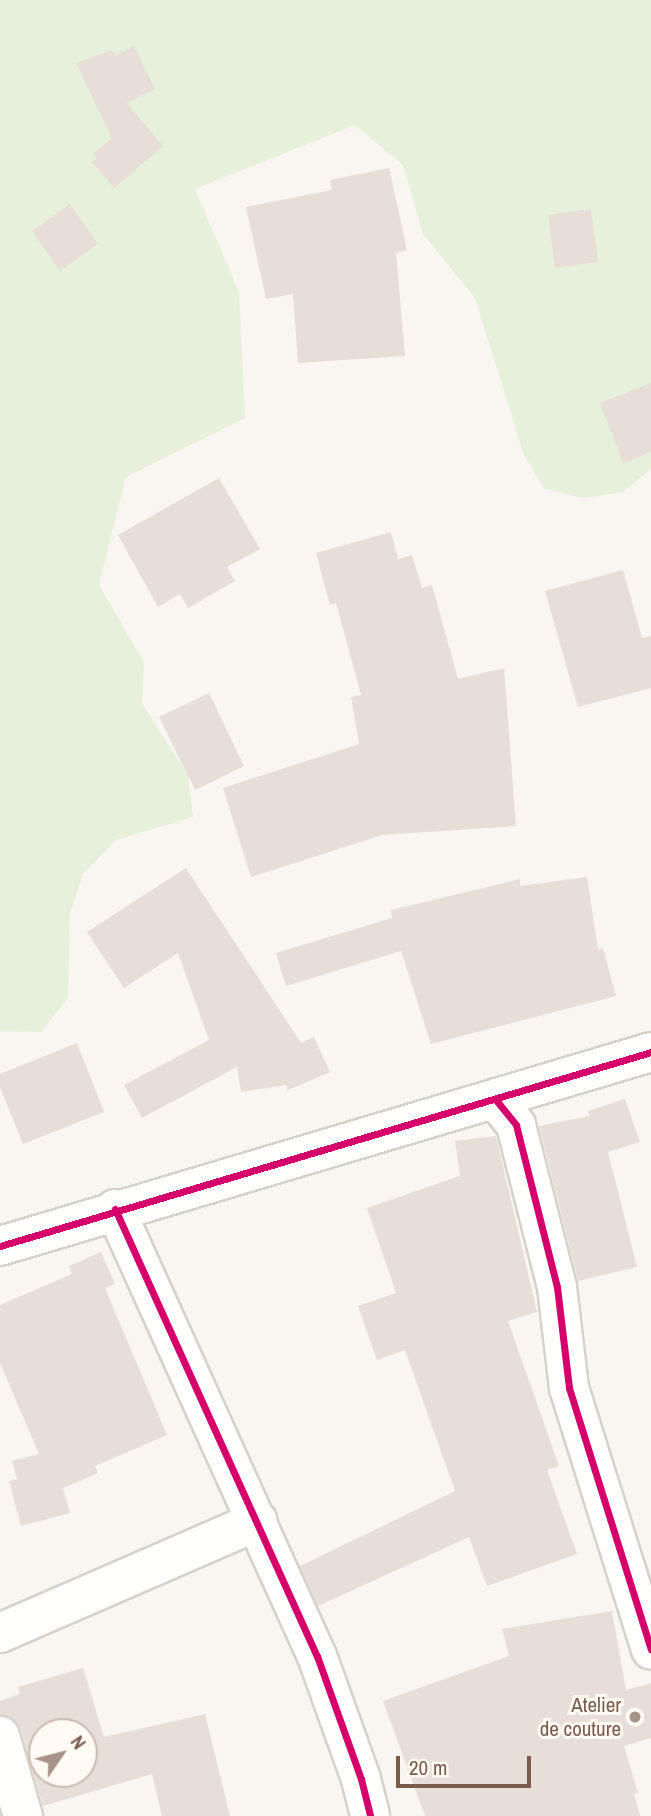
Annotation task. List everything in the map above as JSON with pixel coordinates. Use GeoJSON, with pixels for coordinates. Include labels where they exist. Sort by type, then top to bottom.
{"type":"FeatureCollection","features":[{"type":"Feature","properties":{"kind":"street"},"geometry":{"type":"LineString","coordinates":[[0,1246],[115,1209],[496,1100],[651,1052]]}},
{"type":"Feature","properties":{"kind":"street"},"geometry":{"type":"LineString","coordinates":[[496,1100],[516,1125],[557,1287],[569,1388],[651,1649]]}},
{"type":"Feature","properties":{"kind":"street"},"geometry":{"type":"LineString","coordinates":[[115,1209],[317,1656],[361,1779],[370,1816]]}},
{"type":"Feature","properties":{"kind":"street"},"geometry":{"type":"LineString","coordinates":[[0,1633],[258,1521]]}},
{"type":"Feature","properties":{"kind":"street"},"geometry":{"type":"LineString","coordinates":[[0,1736],[23,1816]]}},
{"type":"Feature","properties":{"kind":"green space"},"geometry":{"type":"Polygon","coordinates":[[[0,0],[651,0],[651,469],[623,492],[583,498],[544,488],[524,455],[475,298],[423,234],[403,165],[355,125],[195,189],[239,292],[245,418],[126,477],[99,585],[144,662],[142,703],[188,776],[193,817],[116,840],[83,874],[70,913],[68,998],[41,1032],[0,1031],[0,0]]]}},
{"type":"Feature","properties":{"kind":"building"},"geometry":{"type":"Polygon","coordinates":[[[134,46],[155,89],[127,103],[163,146],[114,188],[92,162],[97,158],[93,154],[112,138],[76,63],[112,50],[115,56],[134,46]]]}},
{"type":"Feature","properties":{"kind":"building"},"geometry":{"type":"Polygon","coordinates":[[[389,168],[407,250],[396,253],[405,356],[298,363],[293,294],[266,299],[246,207],[332,190],[330,180],[389,168]]]}},
{"type":"Feature","properties":{"kind":"building"},"geometry":{"type":"Polygon","coordinates":[[[70,204],[98,244],[60,271],[32,231],[70,204]]]}},
{"type":"Feature","properties":{"kind":"building"},"geometry":{"type":"Polygon","coordinates":[[[591,209],[598,262],[555,268],[548,215],[591,209]]]}},
{"type":"Feature","properties":{"kind":"building"},"geometry":{"type":"Polygon","coordinates":[[[651,383],[651,452],[623,463],[600,403],[651,383]]]}},
{"type":"Feature","properties":{"kind":"building"},"geometry":{"type":"Polygon","coordinates":[[[219,478],[260,549],[227,567],[235,581],[188,608],[180,594],[158,607],[118,535],[219,478]]]}},
{"type":"Feature","properties":{"kind":"building"},"geometry":{"type":"Polygon","coordinates":[[[391,532],[398,559],[412,555],[422,588],[432,585],[458,679],[504,668],[516,826],[382,835],[251,877],[223,788],[359,744],[351,697],[361,695],[336,603],[330,605],[316,553],[391,532]]]}},
{"type":"Feature","properties":{"kind":"building"},"geometry":{"type":"Polygon","coordinates":[[[623,570],[642,638],[651,636],[651,688],[578,707],[545,591],[623,570]]]}},
{"type":"Feature","properties":{"kind":"building"},"geometry":{"type":"Polygon","coordinates":[[[209,693],[244,766],[195,790],[159,717],[209,693]]]}},
{"type":"Feature","properties":{"kind":"building"},"geometry":{"type":"Polygon","coordinates":[[[186,868],[301,1043],[314,1037],[330,1072],[288,1090],[286,1085],[241,1092],[237,1067],[142,1118],[124,1085],[209,1040],[178,953],[124,988],[87,932],[186,868]]]}},
{"type":"Feature","properties":{"kind":"building"},"geometry":{"type":"Polygon","coordinates":[[[587,877],[598,950],[603,948],[616,996],[431,1044],[401,951],[286,986],[276,953],[392,918],[391,910],[520,879],[520,886],[587,877]]]}},
{"type":"Feature","properties":{"kind":"building"},"geometry":{"type":"Polygon","coordinates":[[[77,1043],[104,1112],[23,1144],[0,1087],[0,1074],[77,1043]]]}},
{"type":"Feature","properties":{"kind":"building"},"geometry":{"type":"Polygon","coordinates":[[[625,1099],[640,1142],[608,1152],[637,1267],[578,1281],[539,1126],[590,1116],[588,1111],[625,1099]]]}},
{"type":"Feature","properties":{"kind":"building"},"geometry":{"type":"Polygon","coordinates":[[[496,1136],[537,1312],[508,1321],[559,1466],[547,1470],[577,1554],[487,1586],[469,1537],[318,1606],[300,1566],[455,1491],[405,1350],[377,1360],[358,1306],[396,1293],[367,1208],[460,1176],[455,1141],[496,1136]]]}},
{"type":"Feature","properties":{"kind":"building"},"geometry":{"type":"Polygon","coordinates":[[[101,1252],[115,1284],[105,1288],[167,1435],[95,1466],[98,1473],[63,1488],[70,1513],[21,1526],[9,1481],[17,1479],[12,1461],[39,1454],[0,1363],[0,1305],[72,1274],[69,1266],[101,1252]]]}},
{"type":"Feature","properties":{"kind":"building"},"geometry":{"type":"Polygon","coordinates":[[[612,1611],[626,1690],[651,1683],[651,1738],[624,1746],[638,1793],[634,1794],[640,1816],[425,1816],[383,1701],[509,1656],[502,1629],[612,1611]]]}},
{"type":"Feature","properties":{"kind":"building"},"geometry":{"type":"Polygon","coordinates":[[[83,1668],[104,1737],[205,1714],[230,1816],[162,1816],[152,1774],[43,1806],[38,1788],[98,1788],[98,1718],[28,1718],[28,1754],[15,1720],[0,1715],[0,1701],[20,1694],[18,1687],[83,1668]]]}},
{"type":"Feature","properties":{"kind":"cycle path"},"geometry":{"type":"LineString","coordinates":[[0,1246],[651,1052]]}},
{"type":"Feature","properties":{"kind":"cycle path"},"geometry":{"type":"LineString","coordinates":[[496,1100],[516,1125],[557,1287],[569,1388],[651,1649]]}},
{"type":"Feature","properties":{"kind":"cycle path"},"geometry":{"type":"LineString","coordinates":[[115,1209],[317,1656],[361,1779],[370,1816]]}},
{"type":"Feature","properties":{"kind":"place","name":"Atelier de couture"},"geometry":{"type":"Point","coordinates":[635,1717]}}]}
